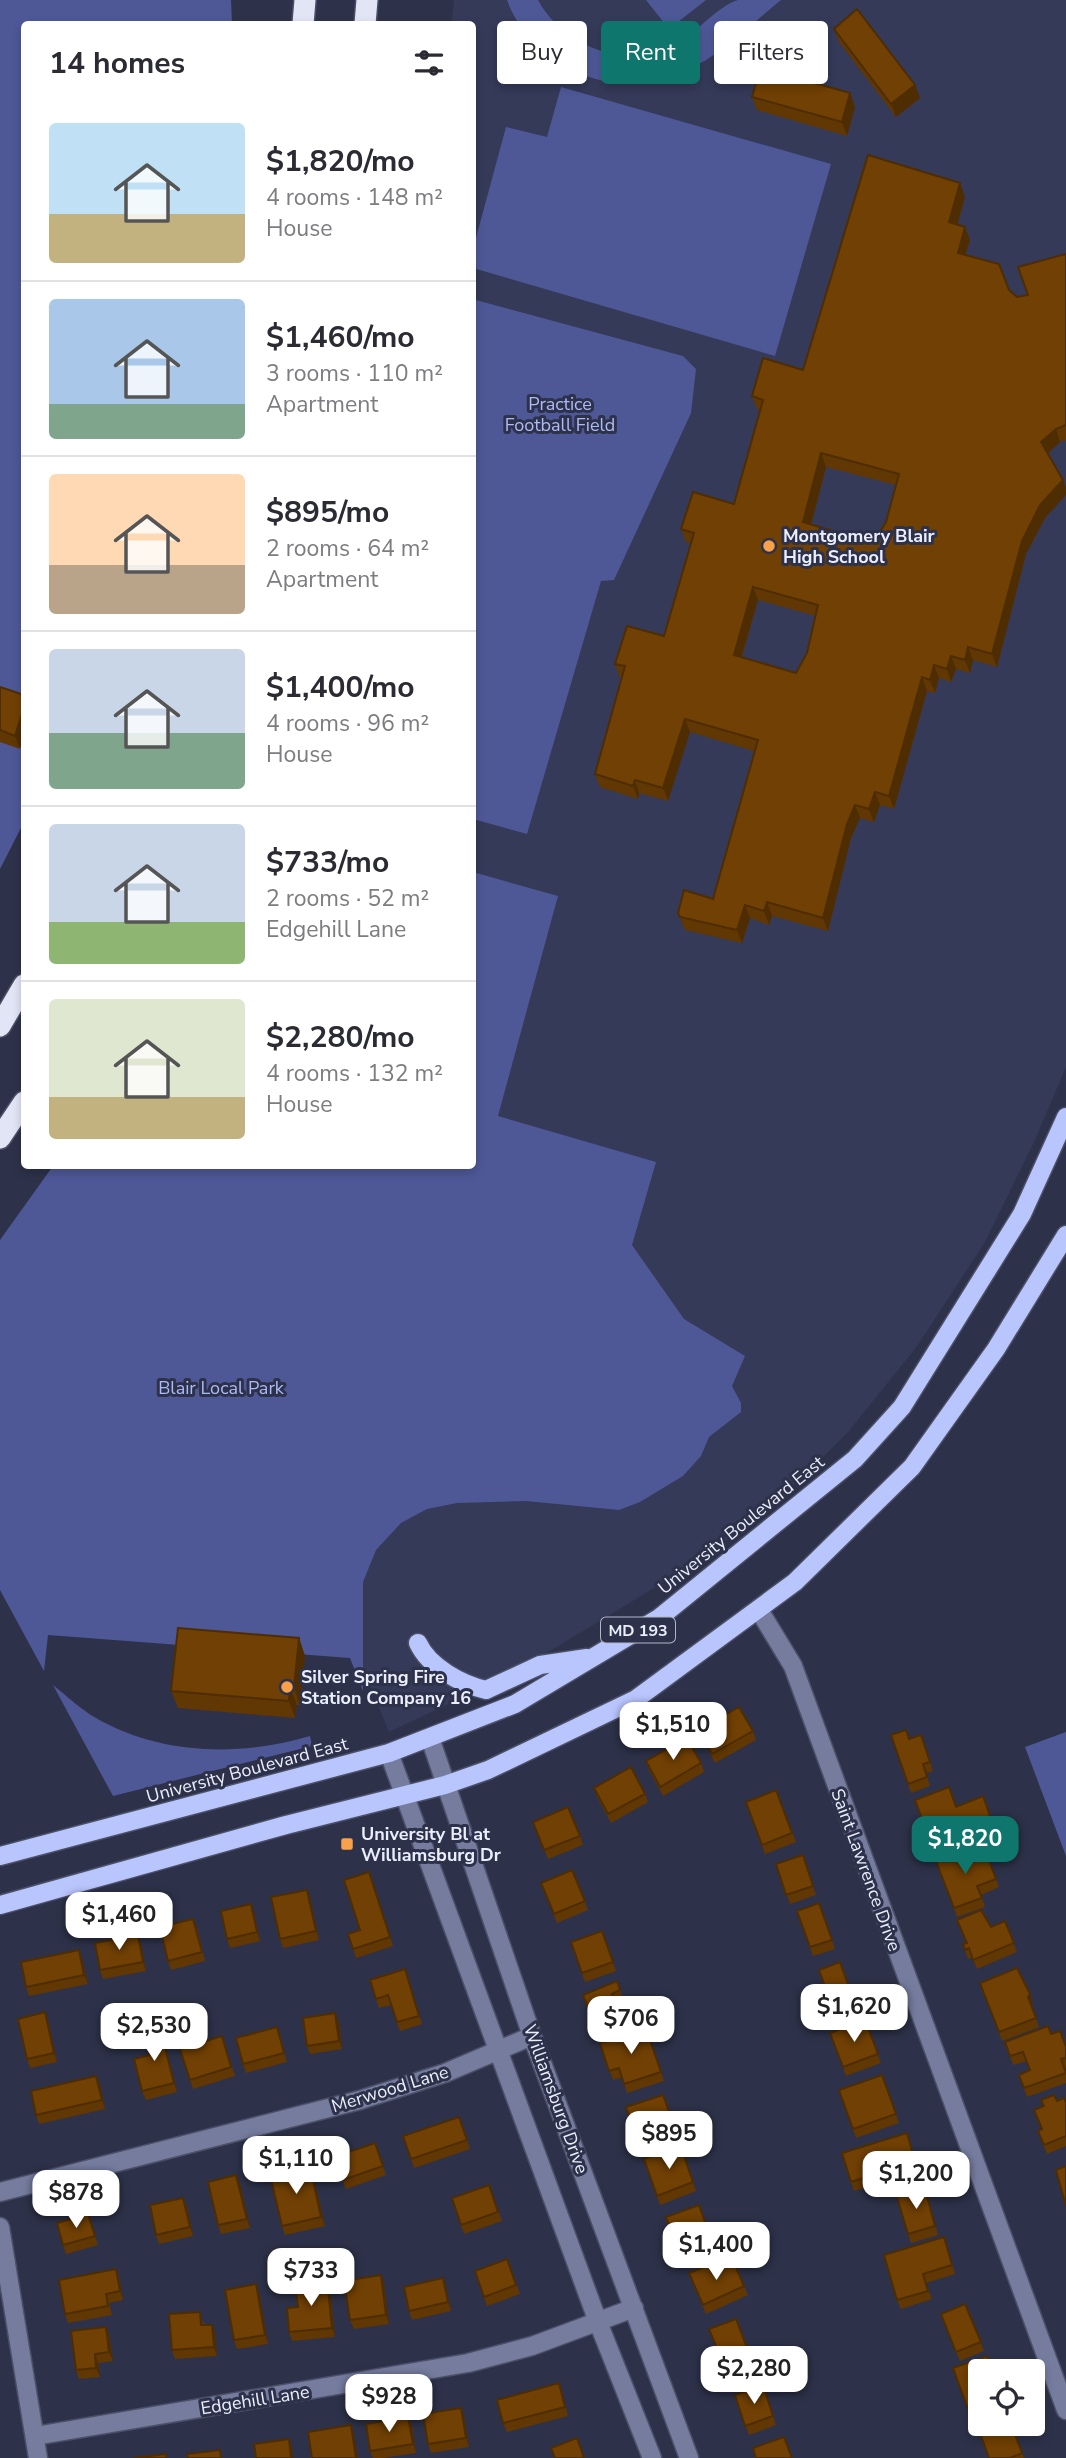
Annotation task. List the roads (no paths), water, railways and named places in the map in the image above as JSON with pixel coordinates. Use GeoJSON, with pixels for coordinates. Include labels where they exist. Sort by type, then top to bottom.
{"type":"FeatureCollection","features":[{"type":"Feature","properties":{"kind":"highway"},"geometry":{"type":"LineString","coordinates":[[292,0],[292,21]]}},
{"type":"Feature","properties":{"kind":"highway"},"geometry":{"type":"LineString","coordinates":[[303,21],[306,0]]}},
{"type":"Feature","properties":{"kind":"highway"},"geometry":{"type":"LineString","coordinates":[[365,21],[367,0]]}},
{"type":"Feature","properties":{"kind":"highway"},"geometry":{"type":"LineString","coordinates":[[0,1026],[21,990]]}},
{"type":"Feature","properties":{"kind":"highway"},"geometry":{"type":"LineString","coordinates":[[0,1138],[21,1106]]}},
{"type":"Feature","properties":{"kind":"main road","name":"University Boulevard East"},"geometry":{"type":"LineString","coordinates":[[0,1856],[389,1753],[515,1704],[659,1618],[701,1587],[855,1459],[902,1407],[1022,1214],[1066,1117]]}},
{"type":"Feature","properties":{"kind":"main road","name":"MD 193"},"geometry":{"type":"LineString","coordinates":[[0,1905],[445,1785],[488,1770],[636,1699],[795,1582],[912,1467],[996,1349],[1066,1235]]}},
{"type":"Feature","properties":{"kind":"main road"},"geometry":{"type":"LineString","coordinates":[[418,1643],[423,1654],[442,1669],[464,1684],[486,1690],[540,1665],[566,1659],[591,1658]]}},
{"type":"Feature","properties":{"kind":"street","name":"Saint Lawrence Drive"},"geometry":{"type":"LineString","coordinates":[[759,1611],[793,1666],[1066,2410]]}},
{"type":"Feature","properties":{"kind":"street","name":"Williamsburg Drive"},"geometry":{"type":"LineString","coordinates":[[430,1738],[532,2036],[689,2458]]}},
{"type":"Feature","properties":{"kind":"street","name":"Williamsburg Drive"},"geometry":{"type":"LineString","coordinates":[[389,1753],[598,2322],[652,2458]]}},
{"type":"Feature","properties":{"kind":"street","name":"Merwood Lane"},"geometry":{"type":"LineString","coordinates":[[0,2192],[360,2100],[445,2073],[532,2036]]}},
{"type":"Feature","properties":{"kind":"street"},"geometry":{"type":"LineString","coordinates":[[0,2227],[38,2458]]}},
{"type":"Feature","properties":{"kind":"street","name":"Edgehill Lane"},"geometry":{"type":"LineString","coordinates":[[35,2436],[468,2363],[532,2346],[634,2308]]}},
{"type":"Feature","properties":{"kind":"place","name":"Montgomery Blair High School"},"geometry":{"type":"Point","coordinates":[769,546]}},
{"type":"Feature","properties":{"kind":"place","name":"Silver Spring Fire Station Company 16"},"geometry":{"type":"Point","coordinates":[287,1687]}},
{"type":"Feature","properties":{"kind":"place","name":"University Bl at Williamsburg Dr"},"geometry":{"type":"Point","coordinates":[347,1844]}},
{"type":"Feature","properties":{"kind":"park label","name":"Practice Football Field"},"geometry":{"type":"Point","coordinates":[560,414]}},
{"type":"Feature","properties":{"kind":"park label","name":"Blair Local Park"},"geometry":{"type":"Point","coordinates":[221,1388]}}]}
